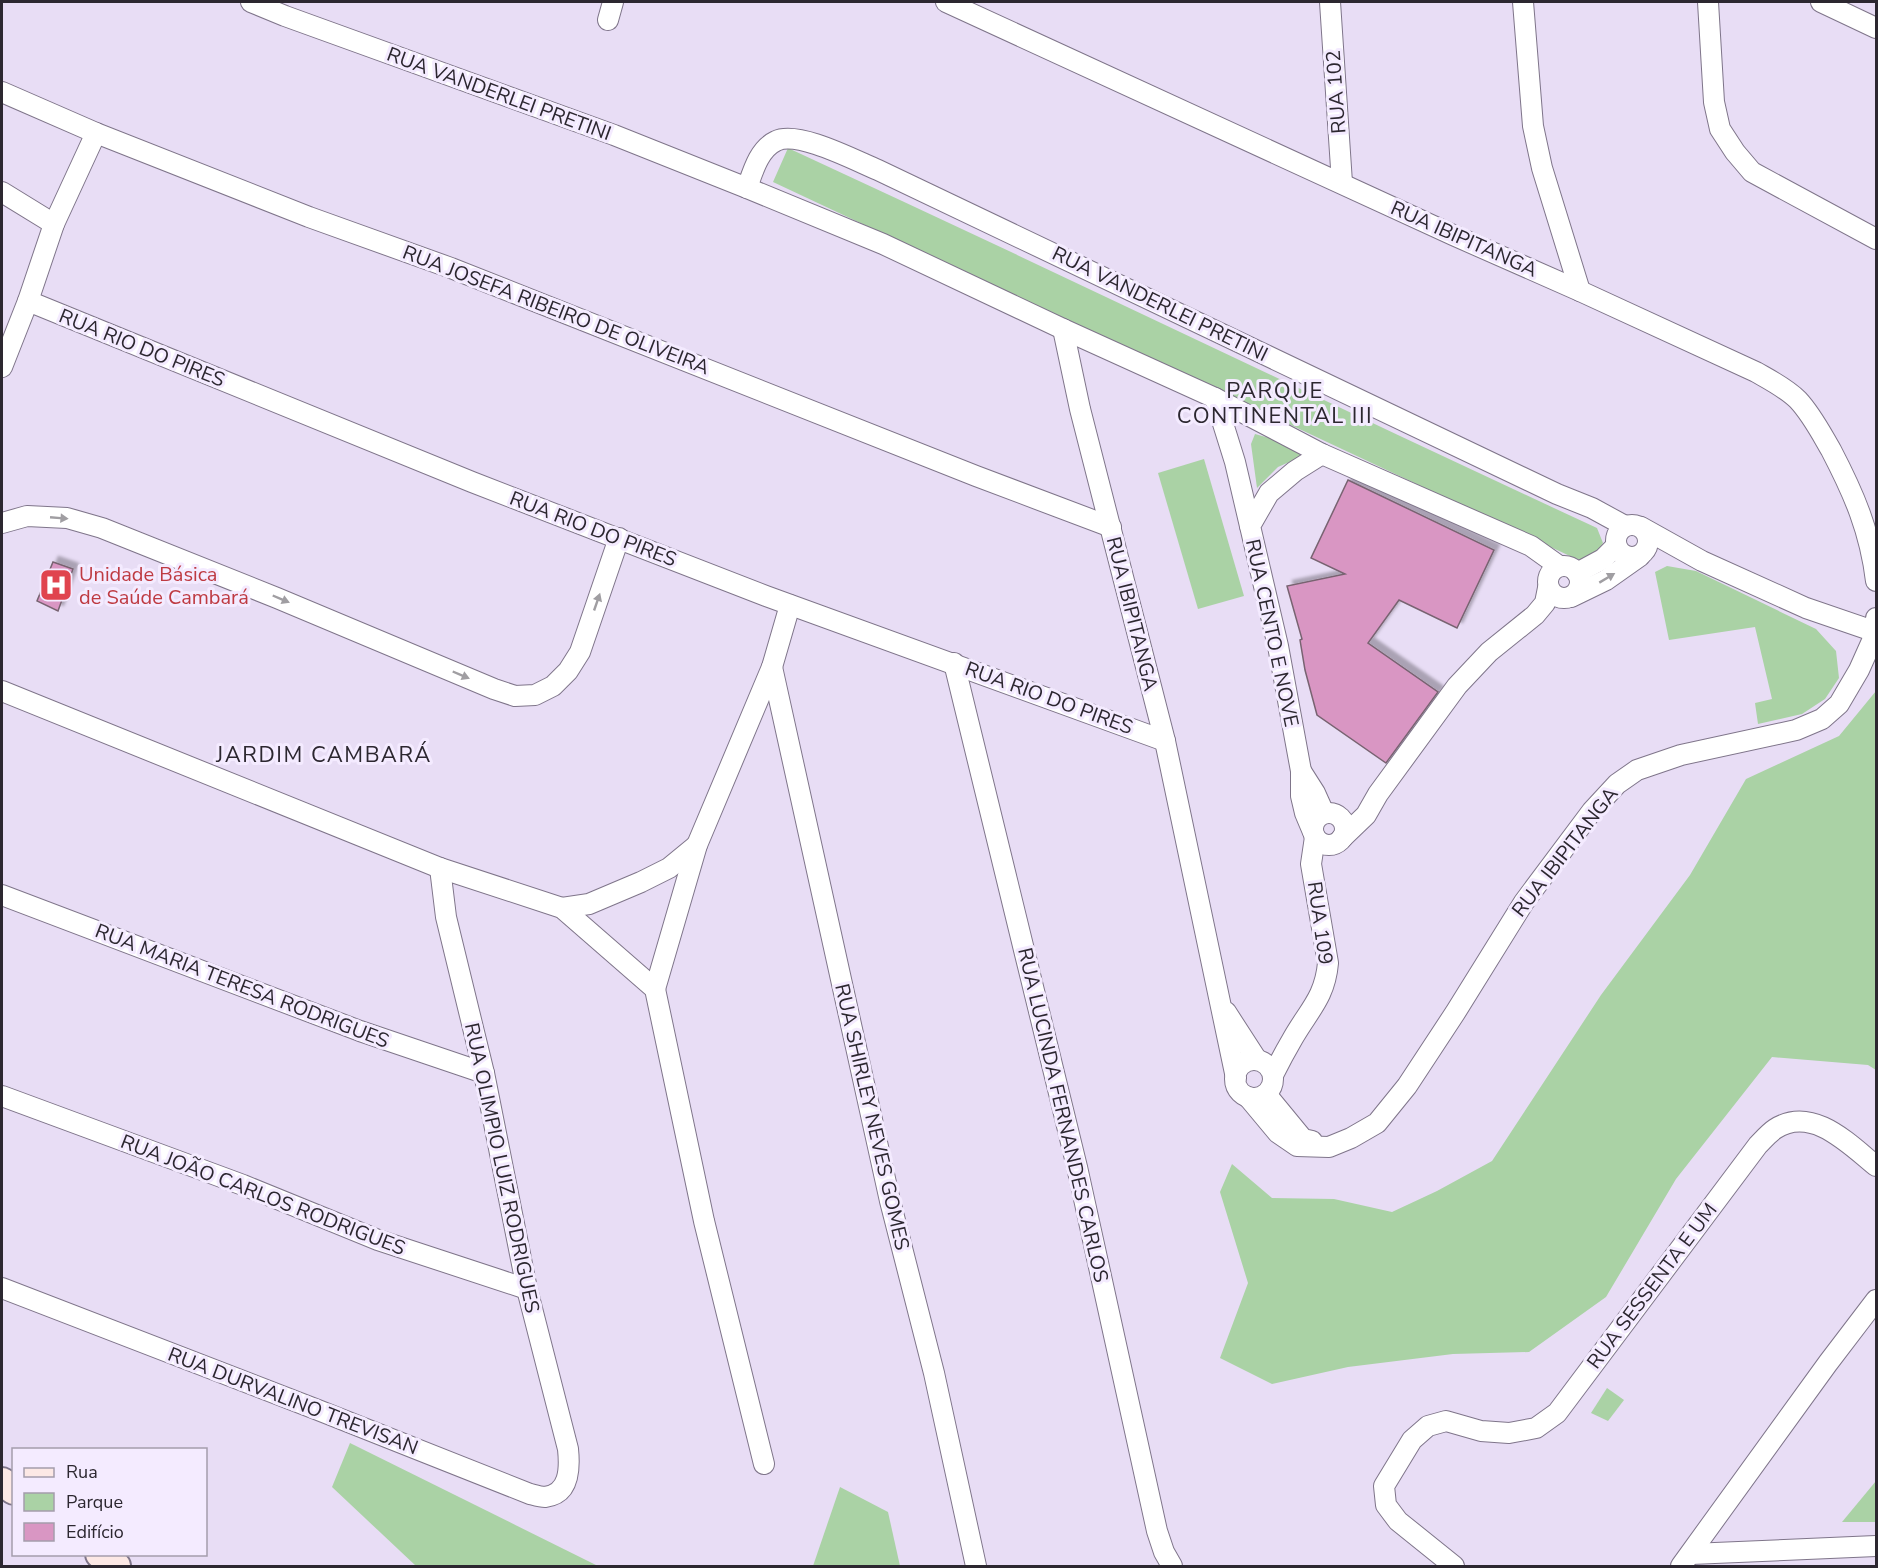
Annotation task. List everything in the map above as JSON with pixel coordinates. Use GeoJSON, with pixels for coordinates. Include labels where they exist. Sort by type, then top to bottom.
{"type":"FeatureCollection","features":[{"type":"Feature","properties":{"kind":"main road"},"geometry":{"type":"LineString","coordinates":[[103,1556],[116,1566]]}},
{"type":"Feature","properties":{"kind":"street","name":"RUA VANDERLEI PRETINI"},"geometry":{"type":"LineString","coordinates":[[251,2],[614,135],[883,244],[1215,398],[1322,454],[1531,546],[1561,583]]}},
{"type":"Feature","properties":{"kind":"street","name":"RUA IBIPITANGA"},"geometry":{"type":"LineString","coordinates":[[946,2],[1453,236],[1580,291],[1778,384],[1798,399],[1815,422],[1847,481],[1863,520],[1873,553],[1876,580]]}},
{"type":"Feature","properties":{"kind":"street","name":"RUA 102"},"geometry":{"type":"LineString","coordinates":[[1330,2],[1342,183]]}},
{"type":"Feature","properties":{"kind":"street"},"geometry":{"type":"LineString","coordinates":[[1524,2],[1533,126],[1542,168],[1580,291]]}},
{"type":"Feature","properties":{"kind":"street"},"geometry":{"type":"LineString","coordinates":[[1708,2],[1714,102],[1720,129],[1735,152],[1752,172],[1876,239]]}},
{"type":"Feature","properties":{"kind":"street"},"geometry":{"type":"LineString","coordinates":[[1821,2],[1876,28]]}},
{"type":"Feature","properties":{"kind":"street","name":"RUA JOSEFA RIBEIRO DE OLIVEIRA"},"geometry":{"type":"LineString","coordinates":[[2,92],[96,133],[309,217],[495,285],[976,476],[1111,527]]}},
{"type":"Feature","properties":{"kind":"street"},"geometry":{"type":"LineString","coordinates":[[2,367],[28,301],[54,224],[96,133]]}},
{"type":"Feature","properties":{"kind":"street","name":"RUA VANDERLEI PRETINI"},"geometry":{"type":"LineString","coordinates":[[747,188],[757,161],[776,141],[789,137],[813,143],[878,170],[1546,489],[1592,508],[1624,534]]}},
{"type":"Feature","properties":{"kind":"street"},"geometry":{"type":"LineString","coordinates":[[2,192],[54,224]]}},
{"type":"Feature","properties":{"kind":"street","name":"RUA RIO DO PIRES"},"geometry":{"type":"LineString","coordinates":[[28,301],[472,482],[790,605],[1165,741]]}},
{"type":"Feature","properties":{"kind":"street","name":"RUA IBIPITANGA"},"geometry":{"type":"LineString","coordinates":[[1063,329],[1080,409],[1165,741],[1236,1078]]}},
{"type":"Feature","properties":{"kind":"street"},"geometry":{"type":"LineString","coordinates":[[1215,398],[1235,462],[1250,526]]}},
{"type":"Feature","properties":{"kind":"street","name":"RUA CENTO E NOVE"},"geometry":{"type":"LineString","coordinates":[[1301,771],[1278,646],[1250,526],[1269,493],[1294,471],[1322,454]]}},
{"type":"Feature","properties":{"kind":"street"},"geometry":{"type":"LineString","coordinates":[[2,523],[27,516],[67,518],[102,528],[515,696],[535,695],[553,686],[568,671],[580,652],[619,538]]}},
{"type":"Feature","properties":{"kind":"street"},"geometry":{"type":"LineString","coordinates":[[1325,838],[1366,814],[1378,794],[1457,686],[1489,652],[1535,615],[1561,583],[1603,559],[1624,534],[1646,532],[1648,545],[1642,554],[1606,580],[1561,583]]}},
{"type":"Feature","properties":{"kind":"street"},"geometry":{"type":"LineString","coordinates":[[1624,534],[1622,554],[1630,558],[1642,554],[1702,561]]}},
{"type":"Feature","properties":{"kind":"street"},"geometry":{"type":"LineString","coordinates":[[1624,534],[1702,561],[1806,608],[1876,632]]}},
{"type":"Feature","properties":{"kind":"street"},"geometry":{"type":"LineString","coordinates":[[765,1464],[704,1221],[655,989],[697,845],[772,667],[790,605]]}},
{"type":"Feature","properties":{"kind":"street","name":"RUA IBIPITANGA"},"geometry":{"type":"LineString","coordinates":[[1257,1095],[1278,1133],[1297,1146],[1329,1147],[1377,1123],[1407,1086],[1524,902],[1592,811],[1617,784],[1637,770],[1681,755],[1796,730],[1822,719],[1839,704],[1859,670],[1876,632],[1876,618]]}},
{"type":"Feature","properties":{"kind":"street","name":"RUA LUCINDA FERNANDES CARLOS"},"geometry":{"type":"LineString","coordinates":[[954,663],[1077,1167],[1157,1531],[1164,1552],[1172,1566]]}},
{"type":"Feature","properties":{"kind":"street","name":"RUA SHIRLEY NEVES GOMES"},"geometry":{"type":"LineString","coordinates":[[772,667],[890,1201],[934,1373],[976,1566]]}},
{"type":"Feature","properties":{"kind":"street"},"geometry":{"type":"LineString","coordinates":[[2,691],[440,868],[562,908],[655,989]]}},
{"type":"Feature","properties":{"kind":"street"},"geometry":{"type":"LineString","coordinates":[[1301,771],[1328,813],[1340,817],[1344,824],[1345,831],[1325,838]]}},
{"type":"Feature","properties":{"kind":"street","name":"RUA 109"},"geometry":{"type":"LineString","coordinates":[[1264,1066],[1293,1036],[1316,1003],[1327,979],[1328,963],[1311,864],[1325,838],[1305,813],[1301,796],[1301,771]]}},
{"type":"Feature","properties":{"kind":"street"},"geometry":{"type":"LineString","coordinates":[[1325,838],[1313,824],[1317,817],[1328,813],[1352,811],[1378,794]]}},
{"type":"Feature","properties":{"kind":"street"},"geometry":{"type":"LineString","coordinates":[[562,908],[588,904],[641,882],[669,868],[697,845]]}},
{"type":"Feature","properties":{"kind":"street","name":"RUA OLIMPIO LUIZ RODRIGUES"},"geometry":{"type":"LineString","coordinates":[[440,868],[451,939],[484,1073],[527,1289],[568,1449],[570,1466]]}},
{"type":"Feature","properties":{"kind":"street","name":"RUA MARIA TERESA RODRIGUES"},"geometry":{"type":"LineString","coordinates":[[2,895],[349,1027],[484,1073]]}},
{"type":"Feature","properties":{"kind":"street","name":"RUA IBIPITANGA"},"geometry":{"type":"LineString","coordinates":[[1221,1005],[1264,1066]]}},
{"type":"Feature","properties":{"kind":"street"},"geometry":{"type":"LineString","coordinates":[[1251,1060],[1264,1066],[1273,1083],[1257,1095],[1238,1089],[1236,1078],[1240,1066],[1251,1060]]}},
{"type":"Feature","properties":{"kind":"street","name":"RUA JOÃO CARLOS RODRIGUES"},"geometry":{"type":"LineString","coordinates":[[2,1096],[243,1185],[378,1240],[527,1289]]}},
{"type":"Feature","properties":{"kind":"street","name":"RUA SESSENTA E UM"},"geometry":{"type":"LineString","coordinates":[[1454,1566],[1398,1521],[1386,1505],[1384,1486],[1412,1440],[1428,1426],[1446,1421],[1481,1431],[1509,1433],[1536,1428],[1557,1413],[1758,1145],[1775,1129],[1796,1121],[1816,1124],[1839,1136],[1876,1166]]}},
{"type":"Feature","properties":{"kind":"street","name":"RUA DURVALINO TREVISAN"},"geometry":{"type":"LineString","coordinates":[[2,1288],[530,1494],[544,1497],[557,1492],[567,1481],[570,1466]]}},
{"type":"Feature","properties":{"kind":"street"},"geometry":{"type":"LineString","coordinates":[[1686,1560],[1876,1300]]}},
{"type":"Feature","properties":{"kind":"street"},"geometry":{"type":"LineString","coordinates":[[1686,1560],[1876,1546]]}},
{"type":"Feature","properties":{"kind":"green space"},"geometry":{"type":"Polygon","coordinates":[[[788,148],[1597,528],[1603,543],[1589,563],[1572,557],[773,182],[788,148]]]}},
{"type":"Feature","properties":{"kind":"green space"},"geometry":{"type":"Polygon","coordinates":[[[1255,434],[1301,447],[1305,455],[1278,467],[1257,488],[1251,444],[1255,434]]]}},
{"type":"Feature","properties":{"kind":"green space"},"geometry":{"type":"Polygon","coordinates":[[[1204,459],[1244,596],[1198,609],[1158,473],[1204,459]]]}},
{"type":"Feature","properties":{"kind":"green space"},"geometry":{"type":"Polygon","coordinates":[[[1667,566],[1696,571],[1816,629],[1836,651],[1839,678],[1825,699],[1802,714],[1758,724],[1755,703],[1772,699],[1755,627],[1669,640],[1655,572],[1667,566]]]}},
{"type":"Feature","properties":{"kind":"green space"},"geometry":{"type":"Polygon","coordinates":[[[1876,691],[1876,1070],[1868,1065],[1772,1057],[1676,1179],[1606,1297],[1529,1352],[1453,1354],[1348,1367],[1272,1384],[1220,1358],[1248,1283],[1220,1192],[1232,1164],[1272,1198],[1334,1199],[1392,1212],[1492,1161],[1601,995],[1690,875],[1746,779],[1839,736],[1876,691]]]}},
{"type":"Feature","properties":{"kind":"green space"},"geometry":{"type":"Polygon","coordinates":[[[1607,1388],[1624,1400],[1608,1421],[1591,1413],[1607,1388]]]}},
{"type":"Feature","properties":{"kind":"green space"},"geometry":{"type":"Polygon","coordinates":[[[350,1443],[598,1566],[416,1566],[332,1487],[350,1443]]]}},
{"type":"Feature","properties":{"kind":"green space"},"geometry":{"type":"Polygon","coordinates":[[[1876,1481],[1876,1522],[1842,1522],[1876,1481]]]}},
{"type":"Feature","properties":{"kind":"green space"},"geometry":{"type":"Polygon","coordinates":[[[840,1487],[888,1512],[900,1566],[813,1566],[840,1487]]]}},
{"type":"Feature","properties":{"kind":"building"},"geometry":{"type":"Polygon","coordinates":[[[1348,480],[1494,550],[1457,628],[1399,600],[1368,643],[1438,692],[1386,763],[1317,715],[1305,670],[1300,640],[1302,639],[1287,586],[1345,574],[1311,558],[1348,480]]]}},
{"type":"Feature","properties":{"kind":"building","name":"Unidade Básica de Saúde Cambará"},"geometry":{"type":"Polygon","coordinates":[[[53,562],[73,569],[58,611],[37,601],[53,562]]]}},
{"type":"Feature","properties":{"kind":"place","name":"Unidade Básica de Saúde Cambará"},"geometry":{"type":"Point","coordinates":[56,585]}},
{"type":"Feature","properties":{"kind":"district","name":"PARQUE CONTINENTAL III"},"geometry":{"type":"Point","coordinates":[1275,404]}},
{"type":"Feature","properties":{"kind":"district","name":"JARDIM CAMBARÁ"},"geometry":{"type":"Point","coordinates":[324,755]}}]}
